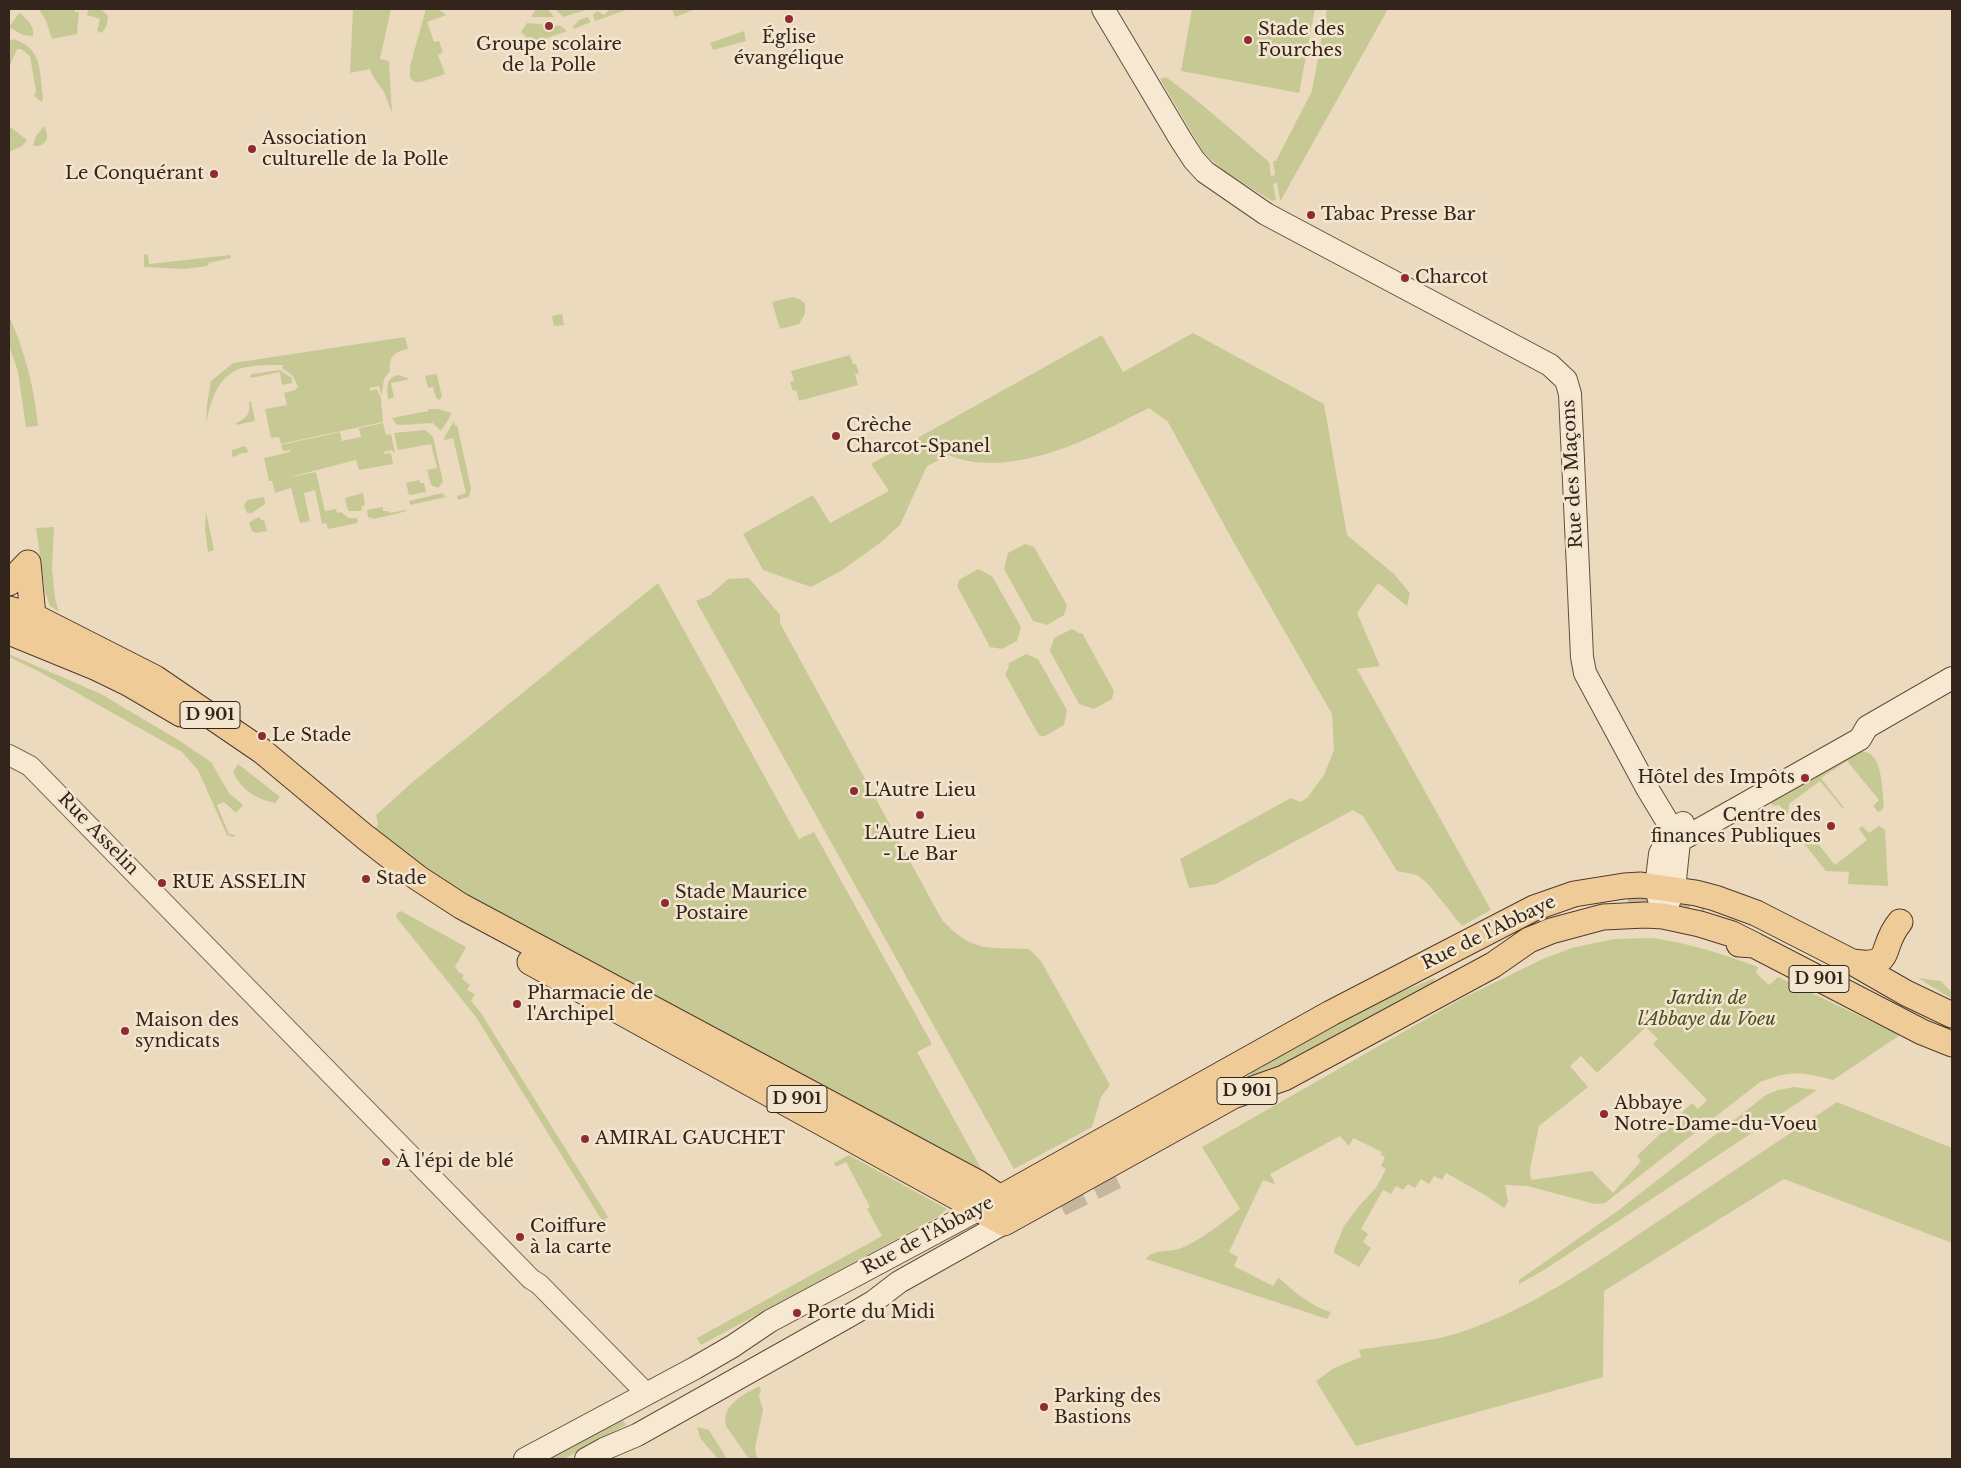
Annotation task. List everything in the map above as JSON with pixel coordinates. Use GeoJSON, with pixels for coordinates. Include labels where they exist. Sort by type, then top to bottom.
{"type":"FeatureCollection","features":[{"type":"Feature","properties":{"kind":"main road","name":"Rue des Maçons"},"geometry":{"type":"LineString","coordinates":[[1103,9],[1194,160],[1216,180],[1280,222],[1550,365],[1566,380],[1570,394],[1581,647],[1584,673],[1642,780],[1675,835]]}},
{"type":"Feature","properties":{"kind":"main road"},"geometry":{"type":"LineString","coordinates":[[9,582],[28,563],[33,616],[28,622],[19,624],[9,622]]}},
{"type":"Feature","properties":{"kind":"main road","name":"D 901"},"geometry":{"type":"LineString","coordinates":[[9,609],[33,616],[155,678],[270,757],[348,824],[418,878],[461,906],[969,1179],[1004,1223]]}},
{"type":"Feature","properties":{"kind":"main road","name":"D 901"},"geometry":{"type":"LineString","coordinates":[[9,632],[97,668],[128,683],[185,716],[280,786],[373,866],[427,905],[631,1018],[990,1203]]}},
{"type":"Feature","properties":{"kind":"main road"},"geometry":{"type":"LineString","coordinates":[[1671,925],[1665,889],[1675,835],[1854,728],[1867,727],[1952,678]]}},
{"type":"Feature","properties":{"kind":"main road","name":"Rue de l'Abbaye"},"geometry":{"type":"LineString","coordinates":[[525,1459],[733,1346],[770,1321],[990,1203],[1331,1014],[1534,908],[1574,894],[1624,886],[1696,893],[1734,904],[1756,913],[1816,952]]}},
{"type":"Feature","properties":{"kind":"main road","name":"Rue de l'Abbaye"},"geometry":{"type":"LineString","coordinates":[[1331,1014],[1445,969],[1518,930],[1562,912],[1601,902],[1628,901]]}},
{"type":"Feature","properties":{"kind":"main road","name":"D 901"},"geometry":{"type":"LineString","coordinates":[[1704,910],[1730,918],[1816,952],[1852,962],[1906,993],[1952,1015]]}},
{"type":"Feature","properties":{"kind":"main road","name":"Rue de l'Abbaye"},"geometry":{"type":"LineString","coordinates":[[1121,1174],[1239,1110],[1284,1078],[1493,965],[1529,940],[1569,925],[1611,916],[1641,915],[1671,925]]}},
{"type":"Feature","properties":{"kind":"main road"},"geometry":{"type":"LineString","coordinates":[[1852,962],[1876,963],[1884,957],[1891,933],[1900,922]]}},
{"type":"Feature","properties":{"kind":"main road","name":"D 901"},"geometry":{"type":"LineString","coordinates":[[1671,925],[1723,943],[1754,945],[1922,1032],[1952,1044]]}},
{"type":"Feature","properties":{"kind":"main road","name":"D 901"},"geometry":{"type":"LineString","coordinates":[[1816,952],[1931,1020],[1952,1026]]}},
{"type":"Feature","properties":{"kind":"main road","name":"D 901"},"geometry":{"type":"LineString","coordinates":[[631,1018],[733,1064],[960,1186]]}},
{"type":"Feature","properties":{"kind":"main road","name":"Rue de l'Abbaye"},"geometry":{"type":"LineString","coordinates":[[586,1459],[637,1435],[873,1302],[899,1282],[1233,1096],[1284,1078]]}},
{"type":"Feature","properties":{"kind":"street","name":"Rue Asselin"},"geometry":{"type":"LineString","coordinates":[[9,755],[30,766],[531,1279],[539,1284],[647,1394]]}},
{"type":"Feature","properties":{"kind":"green space"},"geometry":{"type":"Polygon","coordinates":[[[39,9],[75,9],[75,12],[79,12],[77,34],[52,39],[46,21],[39,9]]]}},
{"type":"Feature","properties":{"kind":"green space"},"geometry":{"type":"Polygon","coordinates":[[[88,9],[101,9],[108,16],[107,25],[102,33],[97,31],[100,19],[87,15],[88,9]]]}},
{"type":"Feature","properties":{"kind":"green space"},"geometry":{"type":"Polygon","coordinates":[[[353,9],[391,9],[380,59],[389,61],[392,113],[384,92],[370,69],[350,73],[353,9]]]}},
{"type":"Feature","properties":{"kind":"green space"},"geometry":{"type":"Polygon","coordinates":[[[426,9],[438,9],[446,15],[427,22],[434,42],[439,41],[443,52],[438,55],[445,74],[421,82],[414,82],[410,78],[410,66],[426,9]]]}},
{"type":"Feature","properties":{"kind":"green space"},"geometry":{"type":"Polygon","coordinates":[[[536,9],[548,9],[554,17],[531,17],[536,9]]]}},
{"type":"Feature","properties":{"kind":"green space"},"geometry":{"type":"Polygon","coordinates":[[[555,9],[589,9],[563,17],[555,9]]]}},
{"type":"Feature","properties":{"kind":"green space"},"geometry":{"type":"Polygon","coordinates":[[[610,9],[629,9],[595,21],[593,15],[597,11],[604,15],[610,9]]]}},
{"type":"Feature","properties":{"kind":"green space"},"geometry":{"type":"Polygon","coordinates":[[[672,9],[696,9],[675,17],[672,9]]]}},
{"type":"Feature","properties":{"kind":"green space","name":"Stade des Fourches"},"geometry":{"type":"Polygon","coordinates":[[[1192,9],[1315,9],[1299,93],[1181,71],[1192,9]]]}},
{"type":"Feature","properties":{"kind":"green space"},"geometry":{"type":"Polygon","coordinates":[[[1327,9],[1388,9],[1281,200],[1277,183],[1273,184],[1276,200],[1272,201],[1225,172],[1204,153],[1160,79],[1166,77],[1205,108],[1269,162],[1271,176],[1275,175],[1273,161],[1276,161],[1312,91],[1327,9]]]}},
{"type":"Feature","properties":{"kind":"green space"},"geometry":{"type":"Polygon","coordinates":[[[19,13],[30,23],[33,29],[33,36],[23,35],[9,27],[19,13]]]}},
{"type":"Feature","properties":{"kind":"green space"},"geometry":{"type":"Polygon","coordinates":[[[588,17],[591,22],[574,29],[573,27],[579,20],[588,17]]]}},
{"type":"Feature","properties":{"kind":"green space"},"geometry":{"type":"Polygon","coordinates":[[[527,23],[561,26],[567,31],[533,43],[521,32],[527,23]]]}},
{"type":"Feature","properties":{"kind":"green space"},"geometry":{"type":"Polygon","coordinates":[[[744,31],[746,41],[713,50],[710,43],[744,31]]]}},
{"type":"Feature","properties":{"kind":"green space"},"geometry":{"type":"Polygon","coordinates":[[[13,39],[23,43],[35,54],[40,70],[42,102],[34,96],[36,91],[30,56],[21,49],[17,49],[9,68],[9,41],[13,39]]]}},
{"type":"Feature","properties":{"kind":"green space"},"geometry":{"type":"Polygon","coordinates":[[[9,126],[27,140],[22,146],[9,152],[9,126]]]}},
{"type":"Feature","properties":{"kind":"green space"},"geometry":{"type":"Polygon","coordinates":[[[44,126],[47,133],[45,143],[33,146],[36,136],[44,126]]]}},
{"type":"Feature","properties":{"kind":"green space"},"geometry":{"type":"Polygon","coordinates":[[[144,254],[148,255],[149,264],[230,255],[231,258],[209,263],[207,266],[185,269],[144,267],[144,254]]]}},
{"type":"Feature","properties":{"kind":"green space"},"geometry":{"type":"Polygon","coordinates":[[[793,297],[805,304],[805,314],[799,324],[780,329],[772,302],[793,297]]]}},
{"type":"Feature","properties":{"kind":"green space"},"geometry":{"type":"Polygon","coordinates":[[[562,314],[564,325],[554,326],[552,316],[562,314]]]}},
{"type":"Feature","properties":{"kind":"green space"},"geometry":{"type":"Polygon","coordinates":[[[9,316],[20,342],[28,370],[38,426],[26,427],[18,372],[9,345],[9,316]]]}},
{"type":"Feature","properties":{"kind":"green space"},"geometry":{"type":"Polygon","coordinates":[[[1193,333],[1324,404],[1347,535],[1394,574],[1410,593],[1407,606],[1378,583],[1357,613],[1380,666],[1357,669],[1491,910],[1462,926],[1428,884],[1417,875],[1397,871],[1363,816],[1353,810],[1216,884],[1189,888],[1180,859],[1291,798],[1300,802],[1307,798],[1324,775],[1334,750],[1332,714],[1234,543],[1168,422],[1149,408],[1084,440],[1035,457],[999,463],[981,463],[949,455],[927,466],[900,525],[880,543],[841,571],[811,587],[763,570],[743,534],[813,495],[830,523],[889,491],[871,464],[1102,335],[1123,372],[1193,333]]]}},
{"type":"Feature","properties":{"kind":"green space"},"geometry":{"type":"Polygon","coordinates":[[[405,337],[408,349],[393,356],[390,362],[390,371],[384,379],[382,393],[379,386],[370,388],[370,391],[377,389],[381,398],[383,422],[281,444],[279,437],[271,438],[265,409],[287,405],[284,393],[295,390],[298,387],[293,376],[282,368],[283,365],[270,365],[247,367],[229,374],[217,388],[210,406],[206,425],[211,381],[233,363],[405,337]]]}},
{"type":"Feature","properties":{"kind":"green space"},"geometry":{"type":"Polygon","coordinates":[[[850,355],[859,373],[855,374],[858,385],[799,401],[796,390],[793,391],[790,382],[794,381],[791,371],[850,355]]]}},
{"type":"Feature","properties":{"kind":"green space"},"geometry":{"type":"Polygon","coordinates":[[[280,370],[292,378],[292,383],[282,385],[280,372],[251,378],[250,376],[252,374],[280,370]]]}},
{"type":"Feature","properties":{"kind":"green space"},"geometry":{"type":"Polygon","coordinates":[[[398,375],[410,379],[391,383],[394,398],[388,399],[387,388],[389,381],[398,375]]]}},
{"type":"Feature","properties":{"kind":"green space"},"geometry":{"type":"Polygon","coordinates":[[[437,375],[442,397],[439,400],[436,398],[433,387],[428,388],[425,376],[437,375]]]}},
{"type":"Feature","properties":{"kind":"green space"},"geometry":{"type":"Polygon","coordinates":[[[249,402],[251,402],[255,421],[236,425],[247,415],[249,402]]]}},
{"type":"Feature","properties":{"kind":"green space"},"geometry":{"type":"Polygon","coordinates":[[[428,409],[438,409],[451,413],[441,431],[433,423],[400,425],[396,424],[392,418],[428,411],[428,409]]]}},
{"type":"Feature","properties":{"kind":"green space"},"geometry":{"type":"Polygon","coordinates":[[[454,421],[455,426],[457,425],[471,488],[469,497],[458,500],[457,496],[466,493],[453,438],[444,440],[454,421]]]}},
{"type":"Feature","properties":{"kind":"green space"},"geometry":{"type":"Polygon","coordinates":[[[383,423],[386,435],[391,434],[395,454],[392,450],[384,452],[384,454],[391,453],[393,464],[359,470],[356,460],[286,478],[316,472],[325,511],[336,509],[337,513],[341,512],[349,518],[357,518],[358,523],[328,529],[326,523],[322,524],[315,490],[304,493],[310,521],[300,523],[291,488],[275,493],[272,481],[269,481],[264,458],[290,452],[290,450],[283,451],[281,445],[340,432],[342,441],[361,437],[359,428],[383,423]]]}},
{"type":"Feature","properties":{"kind":"green space"},"geometry":{"type":"Polygon","coordinates":[[[425,430],[433,437],[443,482],[438,488],[431,485],[427,470],[437,468],[431,444],[398,450],[394,433],[425,430]]]}},
{"type":"Feature","properties":{"kind":"green space"},"geometry":{"type":"Polygon","coordinates":[[[245,446],[249,452],[235,457],[232,456],[232,450],[245,446]]]}},
{"type":"Feature","properties":{"kind":"green space"},"geometry":{"type":"Polygon","coordinates":[[[419,480],[420,483],[424,483],[426,492],[409,495],[406,483],[419,480]]]}},
{"type":"Feature","properties":{"kind":"green space"},"geometry":{"type":"Polygon","coordinates":[[[363,493],[365,505],[362,506],[361,511],[349,511],[345,498],[363,493]]]}},
{"type":"Feature","properties":{"kind":"green space"},"geometry":{"type":"Polygon","coordinates":[[[442,493],[446,497],[410,505],[409,501],[442,493]]]}},
{"type":"Feature","properties":{"kind":"green space"},"geometry":{"type":"Polygon","coordinates":[[[264,497],[265,504],[252,513],[247,513],[244,506],[247,500],[264,497]]]}},
{"type":"Feature","properties":{"kind":"green space"},"geometry":{"type":"Polygon","coordinates":[[[383,507],[383,511],[390,513],[407,511],[374,519],[368,517],[367,510],[383,507]]]}},
{"type":"Feature","properties":{"kind":"green space"},"geometry":{"type":"Polygon","coordinates":[[[206,512],[214,550],[208,552],[205,529],[206,512]]]}},
{"type":"Feature","properties":{"kind":"green space"},"geometry":{"type":"Polygon","coordinates":[[[260,517],[261,520],[264,520],[267,531],[256,533],[252,531],[249,523],[260,517]]]}},
{"type":"Feature","properties":{"kind":"green space"},"geometry":{"type":"Polygon","coordinates":[[[54,527],[52,568],[55,598],[59,612],[50,606],[45,592],[36,528],[54,527]]]}},
{"type":"Feature","properties":{"kind":"green space"},"geometry":{"type":"Polygon","coordinates":[[[1025,544],[1034,547],[1067,605],[1064,615],[1047,625],[1033,621],[1004,569],[1008,553],[1025,544]]]}},
{"type":"Feature","properties":{"kind":"green space"},"geometry":{"type":"Polygon","coordinates":[[[978,569],[992,576],[1021,627],[1017,641],[1002,649],[990,647],[957,586],[959,580],[978,569]]]}},
{"type":"Feature","properties":{"kind":"green space"},"geometry":{"type":"Polygon","coordinates":[[[749,578],[780,615],[780,623],[942,920],[963,938],[981,946],[1029,949],[1041,961],[1110,1085],[1101,1097],[1092,1127],[1014,1169],[696,601],[710,595],[728,579],[749,578]]]}},
{"type":"Feature","properties":{"kind":"green space","name":"Stade Maurice Postaire"},"geometry":{"type":"Polygon","coordinates":[[[658,583],[799,839],[814,832],[931,1042],[931,1045],[917,1052],[982,1170],[967,1165],[426,876],[374,833],[378,824],[376,815],[415,780],[658,583]]]}},
{"type":"Feature","properties":{"kind":"green space"},"geometry":{"type":"Polygon","coordinates":[[[1072,629],[1082,633],[1114,691],[1112,699],[1094,709],[1079,704],[1050,651],[1054,638],[1072,629]]]}},
{"type":"Feature","properties":{"kind":"green space"},"geometry":{"type":"Polygon","coordinates":[[[9,654],[101,694],[180,741],[211,762],[229,793],[243,805],[236,813],[224,802],[217,805],[229,834],[236,835],[233,837],[227,835],[198,770],[182,752],[40,672],[9,657],[9,654]]]}},
{"type":"Feature","properties":{"kind":"green space"},"geometry":{"type":"Polygon","coordinates":[[[1026,654],[1038,659],[1067,710],[1064,725],[1045,736],[1040,736],[1037,732],[1005,674],[1009,663],[1026,654]]]}},
{"type":"Feature","properties":{"kind":"green space"},"geometry":{"type":"Polygon","coordinates":[[[1861,752],[1868,753],[1874,757],[1880,772],[1884,806],[1882,810],[1878,812],[1873,806],[1879,800],[1847,761],[1821,778],[1843,809],[1820,781],[1789,804],[1788,815],[1779,805],[1773,806],[1769,800],[1861,752]]]}},
{"type":"Feature","properties":{"kind":"green space"},"geometry":{"type":"Polygon","coordinates":[[[238,764],[280,797],[275,803],[255,796],[240,784],[233,772],[238,764]]]}},
{"type":"Feature","properties":{"kind":"green space"},"geometry":{"type":"Polygon","coordinates":[[[1862,826],[1869,833],[1879,826],[1885,830],[1888,886],[1848,884],[1849,872],[1826,871],[1799,837],[1808,831],[1835,865],[1867,840],[1859,829],[1862,826]]]}},
{"type":"Feature","properties":{"kind":"green space"},"geometry":{"type":"Polygon","coordinates":[[[401,911],[466,947],[455,967],[464,975],[462,979],[470,985],[467,990],[475,994],[471,1001],[481,1013],[608,1217],[604,1221],[476,1017],[396,917],[397,913],[401,911]]]}},
{"type":"Feature","properties":{"kind":"green space","name":"Jardin de l'Abbaye du Voeu"},"geometry":{"type":"Polygon","coordinates":[[[1652,938],[1666,940],[1732,958],[1758,967],[1756,973],[1769,985],[1778,977],[1900,1035],[1833,1080],[1813,1075],[1788,1074],[1760,1082],[1605,1203],[1595,1204],[1527,1186],[1505,1185],[1508,1202],[1504,1208],[1446,1173],[1442,1180],[1434,1176],[1429,1184],[1421,1179],[1415,1188],[1408,1184],[1403,1190],[1396,1186],[1391,1194],[1383,1190],[1361,1229],[1368,1234],[1363,1242],[1371,1248],[1359,1267],[1334,1253],[1334,1250],[1344,1226],[1376,1188],[1386,1169],[1381,1166],[1385,1157],[1381,1155],[1382,1152],[1353,1138],[1349,1146],[1340,1136],[1270,1174],[1274,1184],[1263,1180],[1229,1252],[1238,1257],[1234,1266],[1273,1286],[1278,1278],[1280,1279],[1310,1303],[1331,1312],[1327,1319],[1146,1259],[1161,1251],[1179,1249],[1195,1241],[1240,1209],[1202,1147],[1461,999],[1545,958],[1572,948],[1614,939],[1652,938]],[[1646,1027],[1597,1073],[1581,1056],[1570,1066],[1588,1087],[1539,1126],[1530,1169],[1531,1180],[1592,1171],[1613,1193],[1641,1161],[1637,1156],[1692,1103],[1698,1109],[1707,1100],[1653,1044],[1658,1039],[1646,1027]]]}},
{"type":"Feature","properties":{"kind":"green space"},"geometry":{"type":"Polygon","coordinates":[[[1434,978],[1435,982],[1254,1079],[1249,1071],[1353,1013],[1434,978]]]}},
{"type":"Feature","properties":{"kind":"green space"},"geometry":{"type":"Polygon","coordinates":[[[1918,978],[1941,981],[1952,993],[1952,999],[1918,978]]]}},
{"type":"Feature","properties":{"kind":"green space"},"geometry":{"type":"Polygon","coordinates":[[[1794,1087],[1817,1090],[1544,1270],[1519,1284],[1519,1280],[1619,1210],[1766,1095],[1778,1090],[1794,1087]]]}},
{"type":"Feature","properties":{"kind":"green space"},"geometry":{"type":"Polygon","coordinates":[[[1837,1102],[1952,1148],[1952,1243],[1784,1179],[1604,1291],[1603,1377],[1356,1446],[1316,1381],[1334,1368],[1361,1357],[1359,1350],[1441,1338],[1491,1321],[1515,1310],[1583,1271],[1837,1102]]]}},
{"type":"Feature","properties":{"kind":"green space"},"geometry":{"type":"Polygon","coordinates":[[[849,1155],[947,1209],[939,1216],[701,1345],[697,1338],[882,1236],[867,1209],[870,1207],[846,1162],[836,1167],[834,1163],[849,1155]]]}},
{"type":"Feature","properties":{"kind":"green space"},"geometry":{"type":"Polygon","coordinates":[[[759,1386],[761,1390],[759,1396],[763,1410],[755,1448],[757,1459],[749,1459],[726,1426],[725,1418],[730,1406],[735,1401],[759,1386]]]}},
{"type":"Feature","properties":{"kind":"green space"},"geometry":{"type":"Polygon","coordinates":[[[622,1419],[626,1425],[564,1459],[549,1459],[622,1419]]]}},
{"type":"Feature","properties":{"kind":"green space"},"geometry":{"type":"Polygon","coordinates":[[[697,1427],[709,1430],[727,1459],[718,1459],[700,1438],[697,1427]]]}},
{"type":"Feature","properties":{"kind":"tunnel"},"geometry":{"type":"LineString","coordinates":[[1628,901],[1657,901],[1704,910]]}},
{"type":"Feature","properties":{"kind":"tunnel"},"geometry":{"type":"LineString","coordinates":[[1060,1204],[1121,1174]]}},
{"type":"Feature","properties":{"kind":"place","name":"Église évangélique"},"geometry":{"type":"Point","coordinates":[789,19]}},
{"type":"Feature","properties":{"kind":"place","name":"Groupe scolaire de la Polle"},"geometry":{"type":"Point","coordinates":[549,26]}},
{"type":"Feature","properties":{"kind":"place","name":"Stade des Fourches"},"geometry":{"type":"Point","coordinates":[1248,40]}},
{"type":"Feature","properties":{"kind":"place","name":"Association culturelle de la Polle"},"geometry":{"type":"Point","coordinates":[252,149]}},
{"type":"Feature","properties":{"kind":"place","name":"Le Conquérant"},"geometry":{"type":"Point","coordinates":[214,174]}},
{"type":"Feature","properties":{"kind":"place","name":"Tabac Presse Bar"},"geometry":{"type":"Point","coordinates":[1311,215]}},
{"type":"Feature","properties":{"kind":"place","name":"Charcot"},"geometry":{"type":"Point","coordinates":[1405,278]}},
{"type":"Feature","properties":{"kind":"place","name":"Crèche Charcot-Spanel"},"geometry":{"type":"Point","coordinates":[836,436]}},
{"type":"Feature","properties":{"kind":"place","name":"Le Stade"},"geometry":{"type":"Point","coordinates":[262,736]}},
{"type":"Feature","properties":{"kind":"place","name":"Hôtel des Impôts"},"geometry":{"type":"Point","coordinates":[1805,778]}},
{"type":"Feature","properties":{"kind":"place","name":"L'Autre Lieu"},"geometry":{"type":"Point","coordinates":[854,791]}},
{"type":"Feature","properties":{"kind":"place","name":"L'Autre Lieu - Le Bar"},"geometry":{"type":"Point","coordinates":[920,815]}},
{"type":"Feature","properties":{"kind":"place","name":"Centre des finances Publiques"},"geometry":{"type":"Point","coordinates":[1831,826]}},
{"type":"Feature","properties":{"kind":"place","name":"Stade"},"geometry":{"type":"Point","coordinates":[366,879]}},
{"type":"Feature","properties":{"kind":"place","name":"RUE ASSELIN"},"geometry":{"type":"Point","coordinates":[162,883]}},
{"type":"Feature","properties":{"kind":"place","name":"Stade Maurice Postaire"},"geometry":{"type":"Point","coordinates":[665,903]}},
{"type":"Feature","properties":{"kind":"place","name":"Pharmacie de l'Archipel"},"geometry":{"type":"Point","coordinates":[517,1004]}},
{"type":"Feature","properties":{"kind":"place","name":"Maison des syndicats"},"geometry":{"type":"Point","coordinates":[125,1031]}},
{"type":"Feature","properties":{"kind":"place","name":"Abbaye Notre-Dame-du-Voeu"},"geometry":{"type":"Point","coordinates":[1604,1114]}},
{"type":"Feature","properties":{"kind":"place","name":"AMIRAL GAUCHET"},"geometry":{"type":"Point","coordinates":[585,1139]}},
{"type":"Feature","properties":{"kind":"place","name":"À l'épi de blé"},"geometry":{"type":"Point","coordinates":[386,1162]}},
{"type":"Feature","properties":{"kind":"place","name":"Coiffure à la carte"},"geometry":{"type":"Point","coordinates":[520,1237]}},
{"type":"Feature","properties":{"kind":"place","name":"Porte du Midi"},"geometry":{"type":"Point","coordinates":[797,1313]}},
{"type":"Feature","properties":{"kind":"place","name":"Parking des Bastions"},"geometry":{"type":"Point","coordinates":[1044,1407]}}]}
